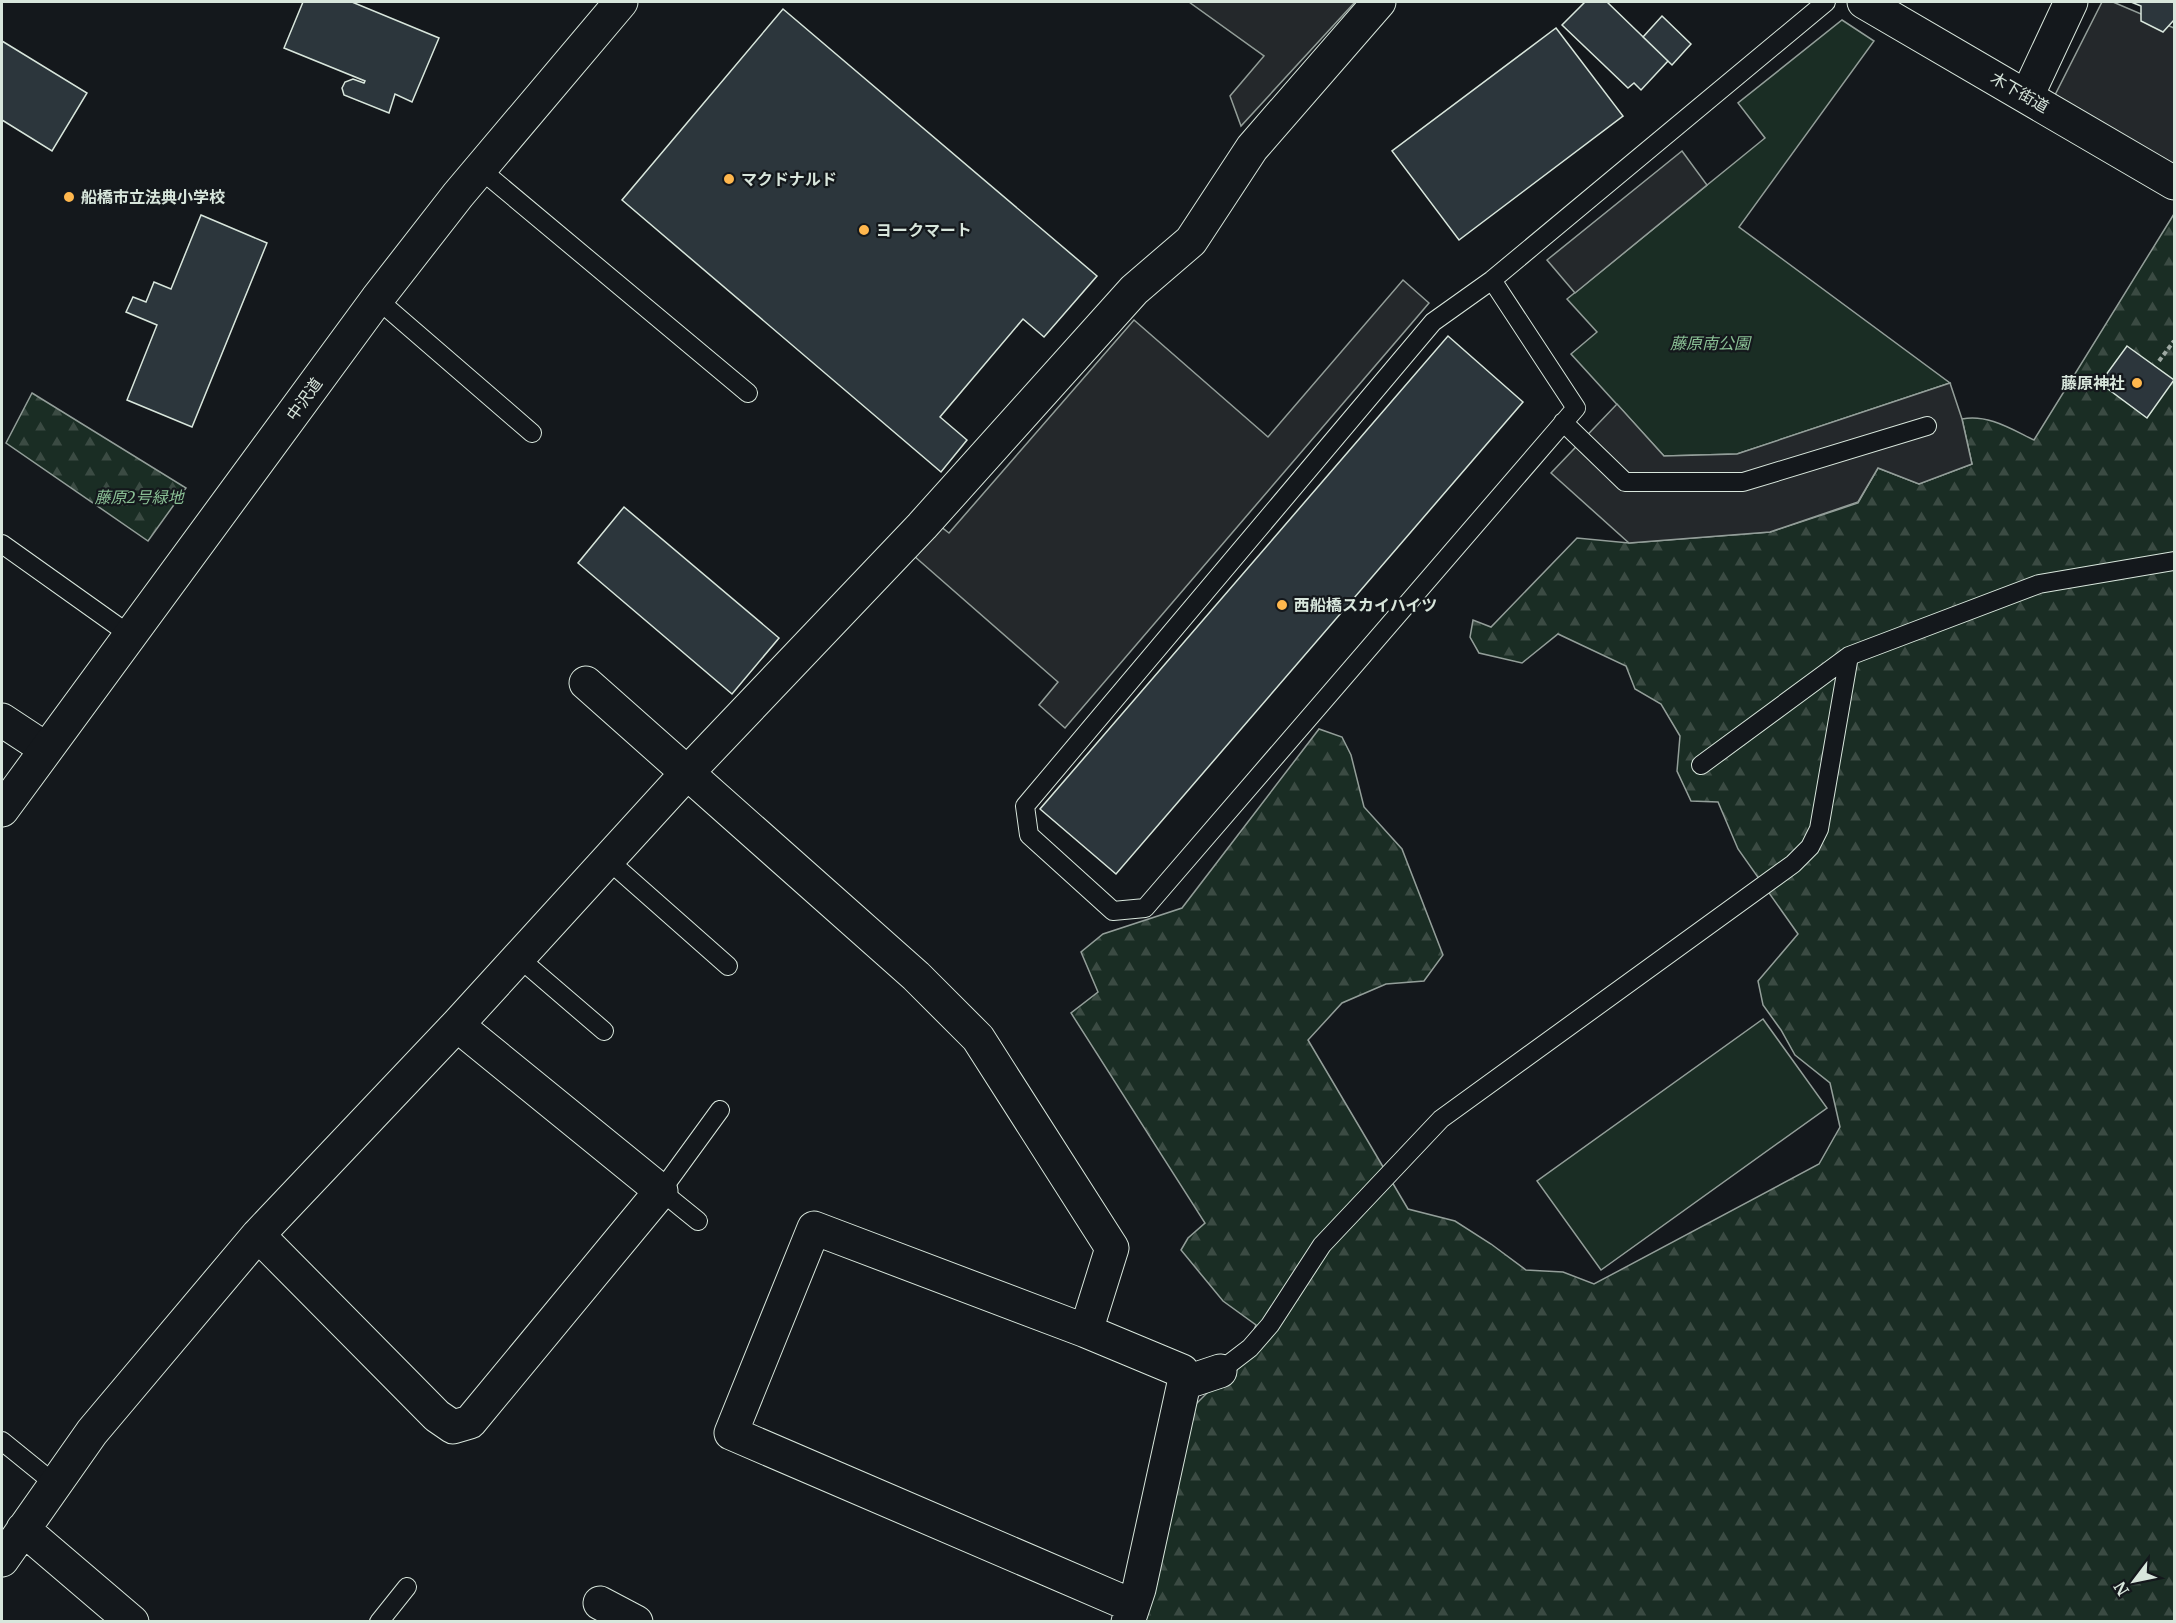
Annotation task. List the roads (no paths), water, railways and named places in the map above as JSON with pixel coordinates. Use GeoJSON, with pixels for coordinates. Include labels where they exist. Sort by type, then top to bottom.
{"type":"FeatureCollection","features":[{"type":"Feature","properties":{"kind":"street","name":"中沢道"},"geometry":{"type":"LineString","coordinates":[[2,810],[377,299],[480,169],[621,2]]}},
{"type":"Feature","properties":{"kind":"street"},"geometry":{"type":"LineString","coordinates":[[2,1560],[92,1432],[258,1235],[458,1026],[687,772],[922,526],[1134,290],[1191,241],[1252,148],[1379,2]]}},
{"type":"Feature","properties":{"kind":"street","name":"木下街道"},"geometry":{"type":"LineString","coordinates":[[1864,2],[2175,183]]}},
{"type":"Feature","properties":{"kind":"street"},"geometry":{"type":"LineString","coordinates":[[2027,96],[2071,2]]}},
{"type":"Feature","properties":{"kind":"street"},"geometry":{"type":"LineString","coordinates":[[586,683],[916,976],[978,1038],[1112,1248],[1086,1331]]}},
{"type":"Feature","properties":{"kind":"street"},"geometry":{"type":"LineString","coordinates":[[2,720],[46,749]]}},
{"type":"Feature","properties":{"kind":"street"},"geometry":{"type":"LineString","coordinates":[[258,1235],[436,1416],[453,1427],[470,1422],[660,1191],[458,1026]]}},
{"type":"Feature","properties":{"kind":"street"},"geometry":{"type":"LineString","coordinates":[[814,1228],[1086,1331],[1182,1371],[1185,1377],[1184,1383],[1139,1589],[1131,1614],[731,1433],[814,1228]]}},
{"type":"Feature","properties":{"kind":"street"},"geometry":{"type":"LineString","coordinates":[[1184,1383],[1220,1371]]}},
{"type":"Feature","properties":{"kind":"street"},"geometry":{"type":"LineString","coordinates":[[23,1529],[132,1622]]}},
{"type":"Feature","properties":{"kind":"street"},"geometry":{"type":"LineString","coordinates":[[600,1603],[636,1622]]}},
{"type":"Feature","properties":{"kind":"lane"},"geometry":{"type":"LineString","coordinates":[[1492,280],[1576,408],[1145,908],[1113,911],[1029,835],[1025,806],[1433,322],[1492,280],[1826,2]]}},
{"type":"Feature","properties":{"kind":"lane"},"geometry":{"type":"LineString","coordinates":[[480,169],[748,393]]}},
{"type":"Feature","properties":{"kind":"lane"},"geometry":{"type":"LineString","coordinates":[[377,299],[532,433]]}},
{"type":"Feature","properties":{"kind":"lane"},"geometry":{"type":"LineString","coordinates":[[1563,422],[1625,482],[1743,482],[1927,426]]}},
{"type":"Feature","properties":{"kind":"lane"},"geometry":{"type":"LineString","coordinates":[[2,544],[130,635]]}},
{"type":"Feature","properties":{"kind":"lane"},"geometry":{"type":"LineString","coordinates":[[1701,765],[1849,656],[2039,584],[2175,561]]}},
{"type":"Feature","properties":{"kind":"lane"},"geometry":{"type":"LineString","coordinates":[[1220,1371],[1250,1348],[1270,1325],[1322,1245],[1442,1119],[1793,864],[1810,847],[1819,829],[1849,656]]}},
{"type":"Feature","properties":{"kind":"lane"},"geometry":{"type":"LineString","coordinates":[[608,860],[728,966]]}},
{"type":"Feature","properties":{"kind":"lane"},"geometry":{"type":"LineString","coordinates":[[519,958],[604,1031]]}},
{"type":"Feature","properties":{"kind":"lane"},"geometry":{"type":"LineString","coordinates":[[698,1221],[660,1191],[720,1110]]}},
{"type":"Feature","properties":{"kind":"lane"},"geometry":{"type":"LineString","coordinates":[[2,1441],[54,1484]]}},
{"type":"Feature","properties":{"kind":"lane"},"geometry":{"type":"LineString","coordinates":[[379,1622],[407,1587]]}},
{"type":"Feature","properties":{"kind":"place","name":"マクドナルド"},"geometry":{"type":"Point","coordinates":[729,179]}},
{"type":"Feature","properties":{"kind":"place","name":"船橋市立法典小学校"},"geometry":{"type":"Point","coordinates":[69,197]}},
{"type":"Feature","properties":{"kind":"place","name":"ヨークマート"},"geometry":{"type":"Point","coordinates":[864,230]}},
{"type":"Feature","properties":{"kind":"place","name":"藤原神社"},"geometry":{"type":"Point","coordinates":[2137,383]}},
{"type":"Feature","properties":{"kind":"place","name":"西船橋スカイハイツ"},"geometry":{"type":"Point","coordinates":[1282,605]}},
{"type":"Feature","properties":{"kind":"park label","name":"藤原南公園"},"geometry":{"type":"Point","coordinates":[1710,343]}},
{"type":"Feature","properties":{"kind":"park label","name":"藤原2号緑地"},"geometry":{"type":"Point","coordinates":[139,497]}}]}
